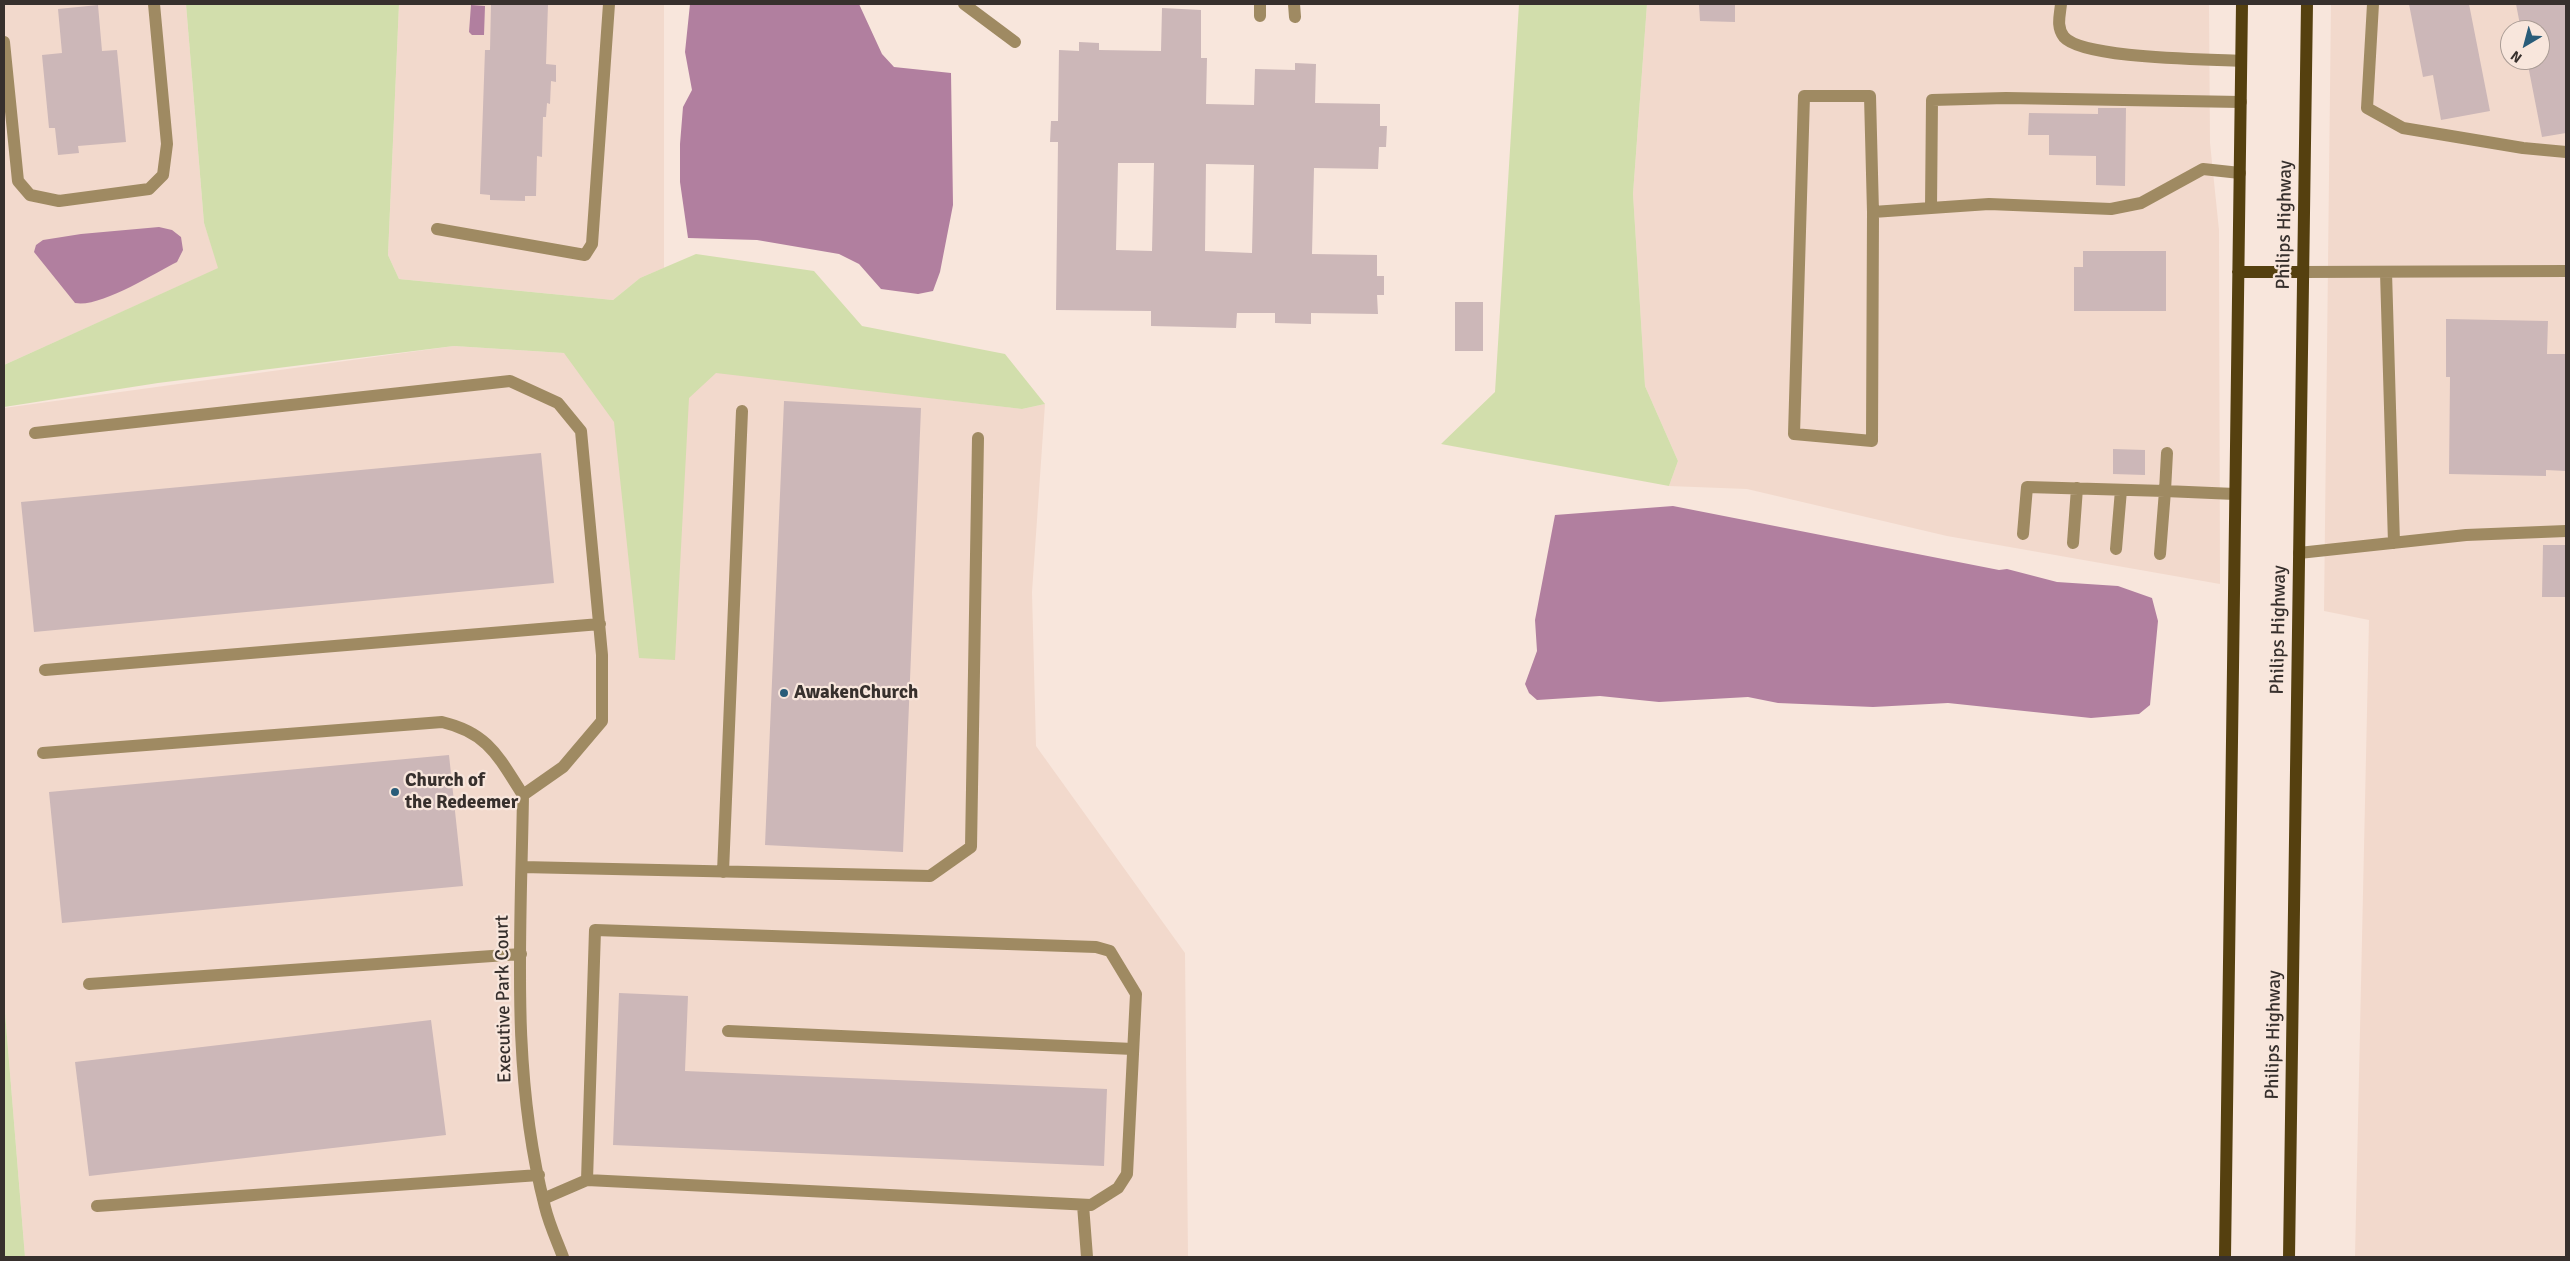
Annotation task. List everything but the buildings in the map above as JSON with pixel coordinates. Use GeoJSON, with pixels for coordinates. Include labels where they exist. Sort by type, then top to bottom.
{"type":"FeatureCollection","features":[{"type":"Feature","properties":{"kind":"main road"},"geometry":{"type":"LineString","coordinates":[[2225,1257],[2242,4]]}},
{"type":"Feature","properties":{"kind":"main road","name":"Philips Highway"},"geometry":{"type":"LineString","coordinates":[[2290,1257],[2307,4]]}},
{"type":"Feature","properties":{"kind":"main road"},"geometry":{"type":"LineString","coordinates":[[2238,272],[2303,272]]}},
{"type":"Feature","properties":{"kind":"street"},"geometry":{"type":"LineString","coordinates":[[4,42],[18,180],[30,195],[59,201],[149,189],[163,175],[167,144],[154,4]]}},
{"type":"Feature","properties":{"kind":"street"},"geometry":{"type":"LineString","coordinates":[[437,229],[585,255],[592,244],[609,4]]}},
{"type":"Feature","properties":{"kind":"street"},"geometry":{"type":"LineString","coordinates":[[964,4],[1015,42]]}},
{"type":"Feature","properties":{"kind":"street"},"geometry":{"type":"LineString","coordinates":[[2061,4],[2059,28],[2065,38],[2075,43],[2106,51],[2167,58],[2241,61]]}},
{"type":"Feature","properties":{"kind":"street"},"geometry":{"type":"LineString","coordinates":[[2373,4],[2368,108],[2403,128],[2523,148],[2566,152]]}},
{"type":"Feature","properties":{"kind":"street"},"geometry":{"type":"LineString","coordinates":[[1804,96],[1870,96],[1873,212],[1872,440],[1794,434],[1804,96]]}},
{"type":"Feature","properties":{"kind":"street"},"geometry":{"type":"LineString","coordinates":[[1931,208],[1932,100],[2006,98],[2241,102]]}},
{"type":"Feature","properties":{"kind":"street"},"geometry":{"type":"LineString","coordinates":[[1873,212],[1989,204],[2111,209],[2141,203],[2203,169],[2240,173]]}},
{"type":"Feature","properties":{"kind":"street"},"geometry":{"type":"LineString","coordinates":[[2303,272],[2566,271]]}},
{"type":"Feature","properties":{"kind":"street"},"geometry":{"type":"LineString","coordinates":[[2386,272],[2394,542]]}},
{"type":"Feature","properties":{"kind":"street"},"geometry":{"type":"LineString","coordinates":[[35,433],[510,381],[558,402],[581,431],[602,655],[602,721],[563,767],[523,795],[491,746],[463,727],[442,722],[43,752]]}},
{"type":"Feature","properties":{"kind":"street"},"geometry":{"type":"LineString","coordinates":[[723,872],[742,411]]}},
{"type":"Feature","properties":{"kind":"street"},"geometry":{"type":"LineString","coordinates":[[522,867],[930,876],[971,847],[978,438]]}},
{"type":"Feature","properties":{"kind":"street"},"geometry":{"type":"LineString","coordinates":[[2160,554],[2167,453]]}},
{"type":"Feature","properties":{"kind":"street"},"geometry":{"type":"LineString","coordinates":[[2023,534],[2027,487],[2235,494]]}},
{"type":"Feature","properties":{"kind":"street"},"geometry":{"type":"LineString","coordinates":[[2073,543],[2077,488]]}},
{"type":"Feature","properties":{"kind":"street"},"geometry":{"type":"LineString","coordinates":[[2116,549],[2121,490]]}},
{"type":"Feature","properties":{"kind":"street"},"geometry":{"type":"LineString","coordinates":[[2299,553],[2466,535],[2566,531]]}},
{"type":"Feature","properties":{"kind":"street"},"geometry":{"type":"LineString","coordinates":[[45,670],[600,624]]}},
{"type":"Feature","properties":{"kind":"street","name":"Executive Park Court"},"geometry":{"type":"LineString","coordinates":[[523,795],[520,1036],[525,1102],[544,1199],[563,1257]]}},
{"type":"Feature","properties":{"kind":"street"},"geometry":{"type":"LineString","coordinates":[[544,1199],[587,1180],[1091,1205],[1118,1188],[1127,1174],[1136,994],[1110,951],[1096,947],[595,930],[587,1180]]}},
{"type":"Feature","properties":{"kind":"street"},"geometry":{"type":"LineString","coordinates":[[88,984],[521,954]]}},
{"type":"Feature","properties":{"kind":"street"},"geometry":{"type":"LineString","coordinates":[[728,1031],[1133,1049]]}},
{"type":"Feature","properties":{"kind":"street"},"geometry":{"type":"LineString","coordinates":[[97,1206],[539,1175]]}},
{"type":"Feature","properties":{"kind":"street"},"geometry":{"type":"LineString","coordinates":[[1083,1205],[1087,1257]]}},
{"type":"Feature","properties":{"kind":"shaded area"},"geometry":{"type":"Polygon","coordinates":[[[4,4],[186,4],[204,223],[219,268],[4,365],[4,4]]]}},
{"type":"Feature","properties":{"kind":"shaded area"},"geometry":{"type":"Polygon","coordinates":[[[399,4],[664,4],[664,268],[640,278],[613,300],[399,279],[388,255],[399,4]]]}},
{"type":"Feature","properties":{"kind":"shaded area"},"geometry":{"type":"Polygon","coordinates":[[[690,4],[859,4],[882,54],[894,67],[951,73],[953,205],[940,272],[933,291],[918,294],[881,289],[859,264],[839,254],[757,240],[688,238],[680,182],[680,144],[683,107],[692,90],[685,52],[690,4]]]}},
{"type":"Feature","properties":{"kind":"shaded area"},"geometry":{"type":"Polygon","coordinates":[[[1647,4],[2209,4],[2210,143],[2219,230],[2220,584],[1947,536],[1747,489],[1669,486],[1678,461],[1645,386],[1633,194],[1647,4]]]}},
{"type":"Feature","properties":{"kind":"shaded area"},"geometry":{"type":"Polygon","coordinates":[[[2331,4],[2566,4],[2566,1257],[2355,1257],[2369,620],[2324,611],[2331,4]]]}},
{"type":"Feature","properties":{"kind":"shaded area"},"geometry":{"type":"Polygon","coordinates":[[[471,5],[485,6],[484,35],[472,35],[469,32],[471,5]]]}},
{"type":"Feature","properties":{"kind":"shaded area"},"geometry":{"type":"Polygon","coordinates":[[[159,227],[172,230],[181,237],[183,250],[177,262],[141,282],[112,295],[86,303],[75,303],[34,252],[36,245],[43,240],[81,234],[159,227]]]}},
{"type":"Feature","properties":{"kind":"shaded area"},"geometry":{"type":"Polygon","coordinates":[[[454,346],[564,353],[1022,409],[1045,404],[1032,592],[1036,746],[1185,953],[1188,1257],[25,1257],[4,1000],[4,408],[454,346]]]}},
{"type":"Feature","properties":{"kind":"shaded area"},"geometry":{"type":"Polygon","coordinates":[[[1673,506],[1999,570],[2007,569],[2057,582],[2118,586],[2152,598],[2158,621],[2150,705],[2139,714],[2091,718],[1948,703],[1873,707],[1778,703],[1748,697],[1659,702],[1600,696],[1537,700],[1529,693],[1525,684],[1537,651],[1535,620],[1555,515],[1673,506]]]}},
{"type":"Feature","properties":{"kind":"green space"},"geometry":{"type":"Polygon","coordinates":[[[186,4],[399,4],[388,255],[399,279],[613,300],[640,278],[696,254],[814,271],[862,326],[1005,354],[1045,404],[1022,409],[716,373],[689,398],[675,660],[639,658],[614,422],[564,353],[454,346],[158,383],[4,407],[4,365],[218,268],[204,223],[186,4]]]}},
{"type":"Feature","properties":{"kind":"green space"},"geometry":{"type":"Polygon","coordinates":[[[1519,4],[1647,4],[1633,194],[1645,386],[1678,461],[1669,486],[1441,444],[1495,392],[1519,4]]]}},
{"type":"Feature","properties":{"kind":"green space"},"geometry":{"type":"Polygon","coordinates":[[[4,1000],[25,1257],[4,1257],[4,1000]]]}},
{"type":"Feature","properties":{"kind":"place","name":"AwakenChurch"},"geometry":{"type":"Point","coordinates":[784,693]}},
{"type":"Feature","properties":{"kind":"place","name":"Church of the Redeemer"},"geometry":{"type":"Point","coordinates":[395,792]}}]}
